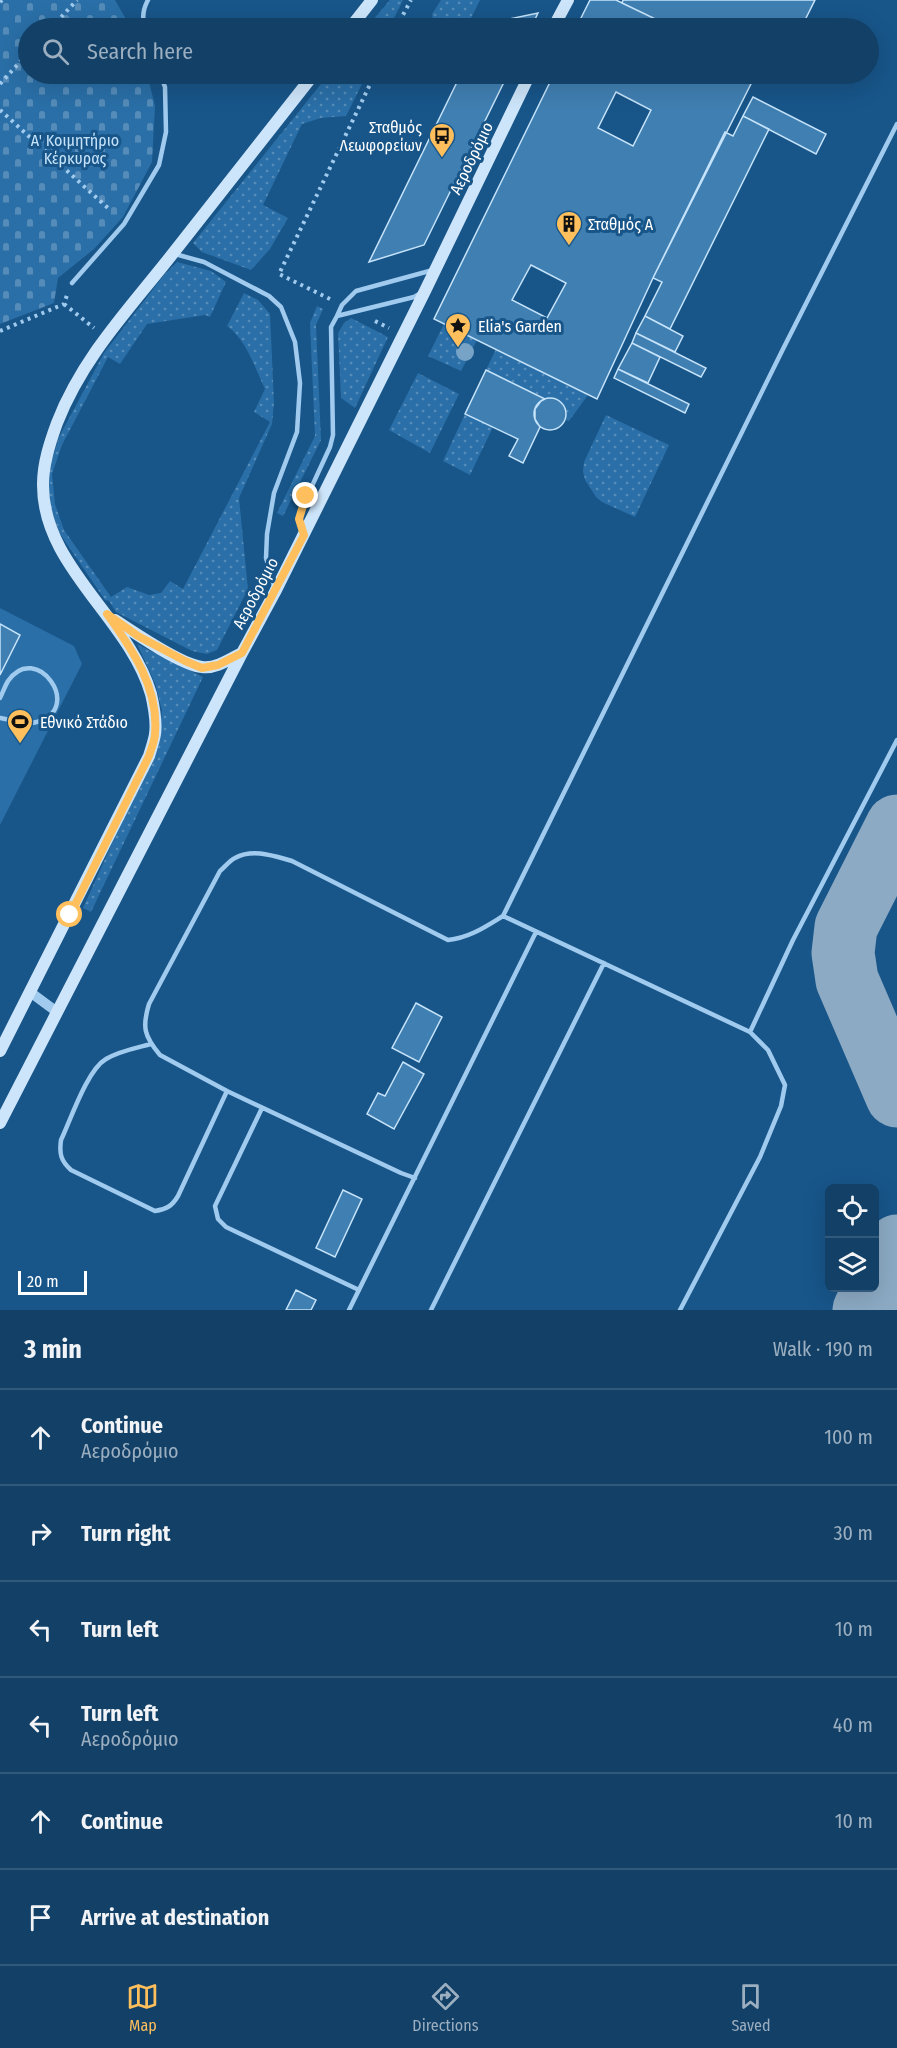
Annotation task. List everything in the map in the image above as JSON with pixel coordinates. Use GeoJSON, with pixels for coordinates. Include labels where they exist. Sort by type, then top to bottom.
{"type":"FeatureCollection","features":[{"type":"Feature","properties":{"kind":"main road"},"geometry":{"type":"LineString","coordinates":[[358,18],[372,0]]}},
{"type":"Feature","properties":{"kind":"main road"},"geometry":{"type":"LineString","coordinates":[[558,18],[568,0]]}},
{"type":"Feature","properties":{"kind":"main road"},"geometry":{"type":"LineString","coordinates":[[0,1051],[149,756],[155,734],[154,708],[145,675],[128,644],[78,577],[54,537],[45,510],[42,483],[49,444],[66,398],[104,337],[174,253],[306,84]]}},
{"type":"Feature","properties":{"kind":"main road","name":"Αεροδρόμιο"},"geometry":{"type":"LineString","coordinates":[[0,1123],[304,535],[436,270],[525,84]]}},
{"type":"Feature","properties":{"kind":"main road"},"geometry":{"type":"LineString","coordinates":[[107,614],[138,636],[202,668],[218,665],[242,653]]}},
{"type":"Feature","properties":{"kind":"street"},"geometry":{"type":"LineString","coordinates":[[30,992],[57,1012]]}},
{"type":"Feature","properties":{"kind":"lane"},"geometry":{"type":"LineString","coordinates":[[144,18],[148,0]]}},
{"type":"Feature","properties":{"kind":"lane"},"geometry":{"type":"LineString","coordinates":[[72,283],[124,224],[159,165],[166,132],[164,84]]}},
{"type":"Feature","properties":{"kind":"lane"},"geometry":{"type":"LineString","coordinates":[[415,1178],[262,1108],[160,1055],[151,1044],[145,1031],[145,1018],[149,1004],[220,871],[234,858],[249,853],[268,854],[291,861],[448,940],[461,939],[503,916],[778,359],[897,124]]}},
{"type":"Feature","properties":{"kind":"lane"},"geometry":{"type":"LineString","coordinates":[[174,253],[204,262],[269,297],[281,307],[295,342],[300,383],[297,432],[274,493],[267,534],[266,558],[275,592]]}},
{"type":"Feature","properties":{"kind":"lane"},"geometry":{"type":"LineString","coordinates":[[304,535],[299,519],[300,512],[330,447],[333,435],[331,327],[342,305],[356,291],[436,270]]}},
{"type":"Feature","properties":{"kind":"lane"},"geometry":{"type":"LineString","coordinates":[[338,316],[414,297],[425,291]]}},
{"type":"Feature","properties":{"kind":"lane"},"geometry":{"type":"LineString","coordinates":[[0,698],[14,674],[31,669],[48,675],[57,690],[55,707],[43,719],[26,723],[0,718]]}},
{"type":"Feature","properties":{"kind":"lane"},"geometry":{"type":"LineString","coordinates":[[750,1032],[794,940],[897,740]]}},
{"type":"Feature","properties":{"kind":"lane"},"geometry":{"type":"LineString","coordinates":[[503,916],[750,1032],[768,1050],[784,1085],[781,1107],[760,1157],[680,1310]]}},
{"type":"Feature","properties":{"kind":"lane"},"geometry":{"type":"LineString","coordinates":[[349,1310],[536,932]]}},
{"type":"Feature","properties":{"kind":"lane"},"geometry":{"type":"LineString","coordinates":[[431,1310],[604,963]]}},
{"type":"Feature","properties":{"kind":"lane"},"geometry":{"type":"LineString","coordinates":[[151,1044],[116,1054],[93,1069],[61,1140],[59,1152],[63,1162],[72,1170],[155,1211],[173,1205],[227,1091]]}},
{"type":"Feature","properties":{"kind":"lane"},"geometry":{"type":"LineString","coordinates":[[262,1108],[215,1206],[218,1219],[226,1227],[360,1290]]}},
{"type":"Feature","properties":{"kind":"path"},"geometry":{"type":"LineString","coordinates":[[60,18],[77,0]]}},
{"type":"Feature","properties":{"kind":"path"},"geometry":{"type":"LineString","coordinates":[[401,18],[411,0]]}},
{"type":"Feature","properties":{"kind":"path"},"geometry":{"type":"LineString","coordinates":[[0,84],[18,64]]}},
{"type":"Feature","properties":{"kind":"path"},"geometry":{"type":"LineString","coordinates":[[279,274],[370,84]]}},
{"type":"Feature","properties":{"kind":"path"},"geometry":{"type":"LineString","coordinates":[[0,110],[109,209]]}},
{"type":"Feature","properties":{"kind":"path"},"geometry":{"type":"LineString","coordinates":[[0,331],[64,304],[72,283]]}},
{"type":"Feature","properties":{"kind":"path"},"geometry":{"type":"LineString","coordinates":[[64,304],[104,337]]}},
{"type":"Feature","properties":{"kind":"green space","name":"Α' Κοιμητήριο Κέρκυρας"},"geometry":{"type":"Polygon","coordinates":[[[0,0],[115,0],[125,18],[18,18],[18,84],[150,84],[155,106],[152,162],[123,217],[94,249],[58,278],[54,303],[0,324],[0,0]]]}},
{"type":"Feature","properties":{"kind":"green space"},"geometry":{"type":"Polygon","coordinates":[[[390,0],[403,0],[394,18],[375,18],[390,0]]]}},
{"type":"Feature","properties":{"kind":"green space"},"geometry":{"type":"Polygon","coordinates":[[[441,0],[480,0],[471,18],[433,18],[432,14],[441,0]]]}},
{"type":"Feature","properties":{"kind":"green space"},"geometry":{"type":"Polygon","coordinates":[[[321,84],[362,84],[346,116],[321,118],[302,124],[263,205],[288,218],[270,249],[251,270],[202,252],[193,243],[321,84]]]}},
{"type":"Feature","properties":{"kind":"green space"},"geometry":{"type":"Polygon","coordinates":[[[177,262],[211,271],[226,282],[210,317],[205,315],[147,324],[120,364],[108,357],[62,445],[52,474],[55,504],[64,530],[111,597],[127,587],[149,595],[161,593],[170,581],[183,589],[270,422],[254,412],[265,389],[245,346],[227,326],[244,293],[258,300],[270,314],[274,403],[272,424],[239,498],[248,589],[217,650],[207,654],[192,651],[116,612],[109,601],[105,600],[60,534],[50,509],[46,479],[59,437],[104,353],[164,275],[177,262]]]}},
{"type":"Feature","properties":{"kind":"green space"},"geometry":{"type":"Polygon","coordinates":[[[317,306],[323,309],[316,325],[321,440],[283,516],[277,513],[315,436],[310,323],[317,306]]]}},
{"type":"Feature","properties":{"kind":"green space"},"geometry":{"type":"Polygon","coordinates":[[[351,318],[388,337],[355,408],[341,398],[338,333],[344,323],[351,318]]]}},
{"type":"Feature","properties":{"kind":"green space","name":"Elia's Garden"},"geometry":{"type":"Polygon","coordinates":[[[444,324],[477,340],[461,371],[428,356],[444,324]]]}},
{"type":"Feature","properties":{"kind":"green space"},"geometry":{"type":"Polygon","coordinates":[[[496,349],[588,395],[569,421],[565,420],[564,407],[559,401],[545,399],[486,370],[496,349]]]}},
{"type":"Feature","properties":{"kind":"green space"},"geometry":{"type":"Polygon","coordinates":[[[418,373],[459,394],[430,453],[389,430],[418,373]]]}},
{"type":"Feature","properties":{"kind":"green space"},"geometry":{"type":"Polygon","coordinates":[[[465,414],[493,427],[470,475],[443,461],[465,414]]]}},
{"type":"Feature","properties":{"kind":"green space"},"geometry":{"type":"Polygon","coordinates":[[[606,415],[669,445],[635,517],[602,502],[585,480],[584,462],[606,415]]]}},
{"type":"Feature","properties":{"kind":"green space","name":"Εθνικό Στάδιο"},"geometry":{"type":"Polygon","coordinates":[[[0,608],[74,646],[82,664],[0,825],[0,608]]]}},
{"type":"Feature","properties":{"kind":"green space"},"geometry":{"type":"Polygon","coordinates":[[[137,644],[203,677],[91,912],[83,908],[159,739],[162,711],[155,683],[137,644]]]}},
{"type":"Feature","properties":{"kind":"building"},"geometry":{"type":"Polygon","coordinates":[[[590,0],[616,0],[653,18],[581,18],[590,0]]]}},
{"type":"Feature","properties":{"kind":"building"},"geometry":{"type":"Polygon","coordinates":[[[623,0],[815,0],[806,18],[653,18],[622,3],[623,0]]]}},
{"type":"Feature","properties":{"kind":"building"},"geometry":{"type":"Polygon","coordinates":[[[538,13],[536,18],[514,18],[538,13]]]}},
{"type":"Feature","properties":{"kind":"building","name":"Σταθμός Λεωφορείων"},"geometry":{"type":"Polygon","coordinates":[[[456,84],[503,84],[424,245],[369,262],[456,84]]]}},
{"type":"Feature","properties":{"kind":"building","name":"Σταθμός Α"},"geometry":{"type":"Polygon","coordinates":[[[549,84],[751,84],[653,278],[597,399],[434,319],[549,84]],[[616,92],[598,128],[633,146],[651,110],[616,92]],[[531,265],[512,300],[547,318],[566,283],[531,265]]]}},
{"type":"Feature","properties":{"kind":"building"},"geometry":{"type":"Polygon","coordinates":[[[753,97],[826,134],[816,154],[743,116],[753,97]]]}},
{"type":"Feature","properties":{"kind":"building"},"geometry":{"type":"Polygon","coordinates":[[[743,116],[769,129],[670,329],[645,316],[662,282],[653,278],[725,132],[733,136],[743,116]]]}},
{"type":"Feature","properties":{"kind":"building"},"geometry":{"type":"Polygon","coordinates":[[[645,316],[683,336],[675,352],[636,333],[645,316]]]}},
{"type":"Feature","properties":{"kind":"building"},"geometry":{"type":"Polygon","coordinates":[[[636,333],[706,368],[701,377],[632,343],[636,333]]]}},
{"type":"Feature","properties":{"kind":"building"},"geometry":{"type":"Polygon","coordinates":[[[632,343],[660,357],[648,383],[618,369],[632,343]]]}},
{"type":"Feature","properties":{"kind":"building"},"geometry":{"type":"Polygon","coordinates":[[[618,369],[689,404],[685,413],[614,378],[618,369]]]}},
{"type":"Feature","properties":{"kind":"building"},"geometry":{"type":"Polygon","coordinates":[[[486,370],[545,399],[535,409],[535,419],[540,427],[523,463],[509,456],[518,439],[465,414],[486,370]]]}},
{"type":"Feature","properties":{"kind":"building"},"geometry":{"type":"Polygon","coordinates":[[[550,398],[561,403],[566,414],[561,425],[550,430],[539,425],[534,414],[539,403],[550,398]]]}},
{"type":"Feature","properties":{"kind":"building"},"geometry":{"type":"Polygon","coordinates":[[[0,624],[20,635],[0,675],[0,624]]]}},
{"type":"Feature","properties":{"kind":"building"},"geometry":{"type":"Polygon","coordinates":[[[416,1003],[442,1017],[419,1062],[392,1048],[416,1003]]]}},
{"type":"Feature","properties":{"kind":"building"},"geometry":{"type":"Polygon","coordinates":[[[403,1062],[424,1074],[394,1129],[367,1114],[378,1093],[385,1096],[403,1062]]]}},
{"type":"Feature","properties":{"kind":"building"},"geometry":{"type":"Polygon","coordinates":[[[343,1190],[362,1199],[335,1257],[316,1248],[343,1190]]]}},
{"type":"Feature","properties":{"kind":"building"},"geometry":{"type":"Polygon","coordinates":[[[296,1290],[316,1300],[311,1310],[286,1310],[296,1290]]]}},
{"type":"Feature","properties":{"kind":"taxiway"},"geometry":{"type":"LineString","coordinates":[[897,826],[846,927],[843,953],[847,980],[897,1096]]}},
{"type":"Feature","properties":{"kind":"taxiway"},"geometry":{"type":"LineString","coordinates":[[864,1310],[897,1246]]}},
{"type":"Feature","properties":{"kind":"place","name":"Σταθμός Λεωφορείων"},"geometry":{"type":"Point","coordinates":[442,159]}},
{"type":"Feature","properties":{"kind":"place","name":"Σταθμός Α"},"geometry":{"type":"Point","coordinates":[569,247]}},
{"type":"Feature","properties":{"kind":"place","name":"Elia's Garden"},"geometry":{"type":"Point","coordinates":[458,349]}},
{"type":"Feature","properties":{"kind":"place","name":"Εθνικό Στάδιο"},"geometry":{"type":"Point","coordinates":[20,745]}},
{"type":"Feature","properties":{"kind":"route"},"geometry":{"type":"LineString","coordinates":[[70,915],[149,756],[155,734],[154,708],[145,675],[128,644],[107,614],[138,636],[202,668],[218,665],[242,653],[304,535],[299,519],[306,496]]}}]}
